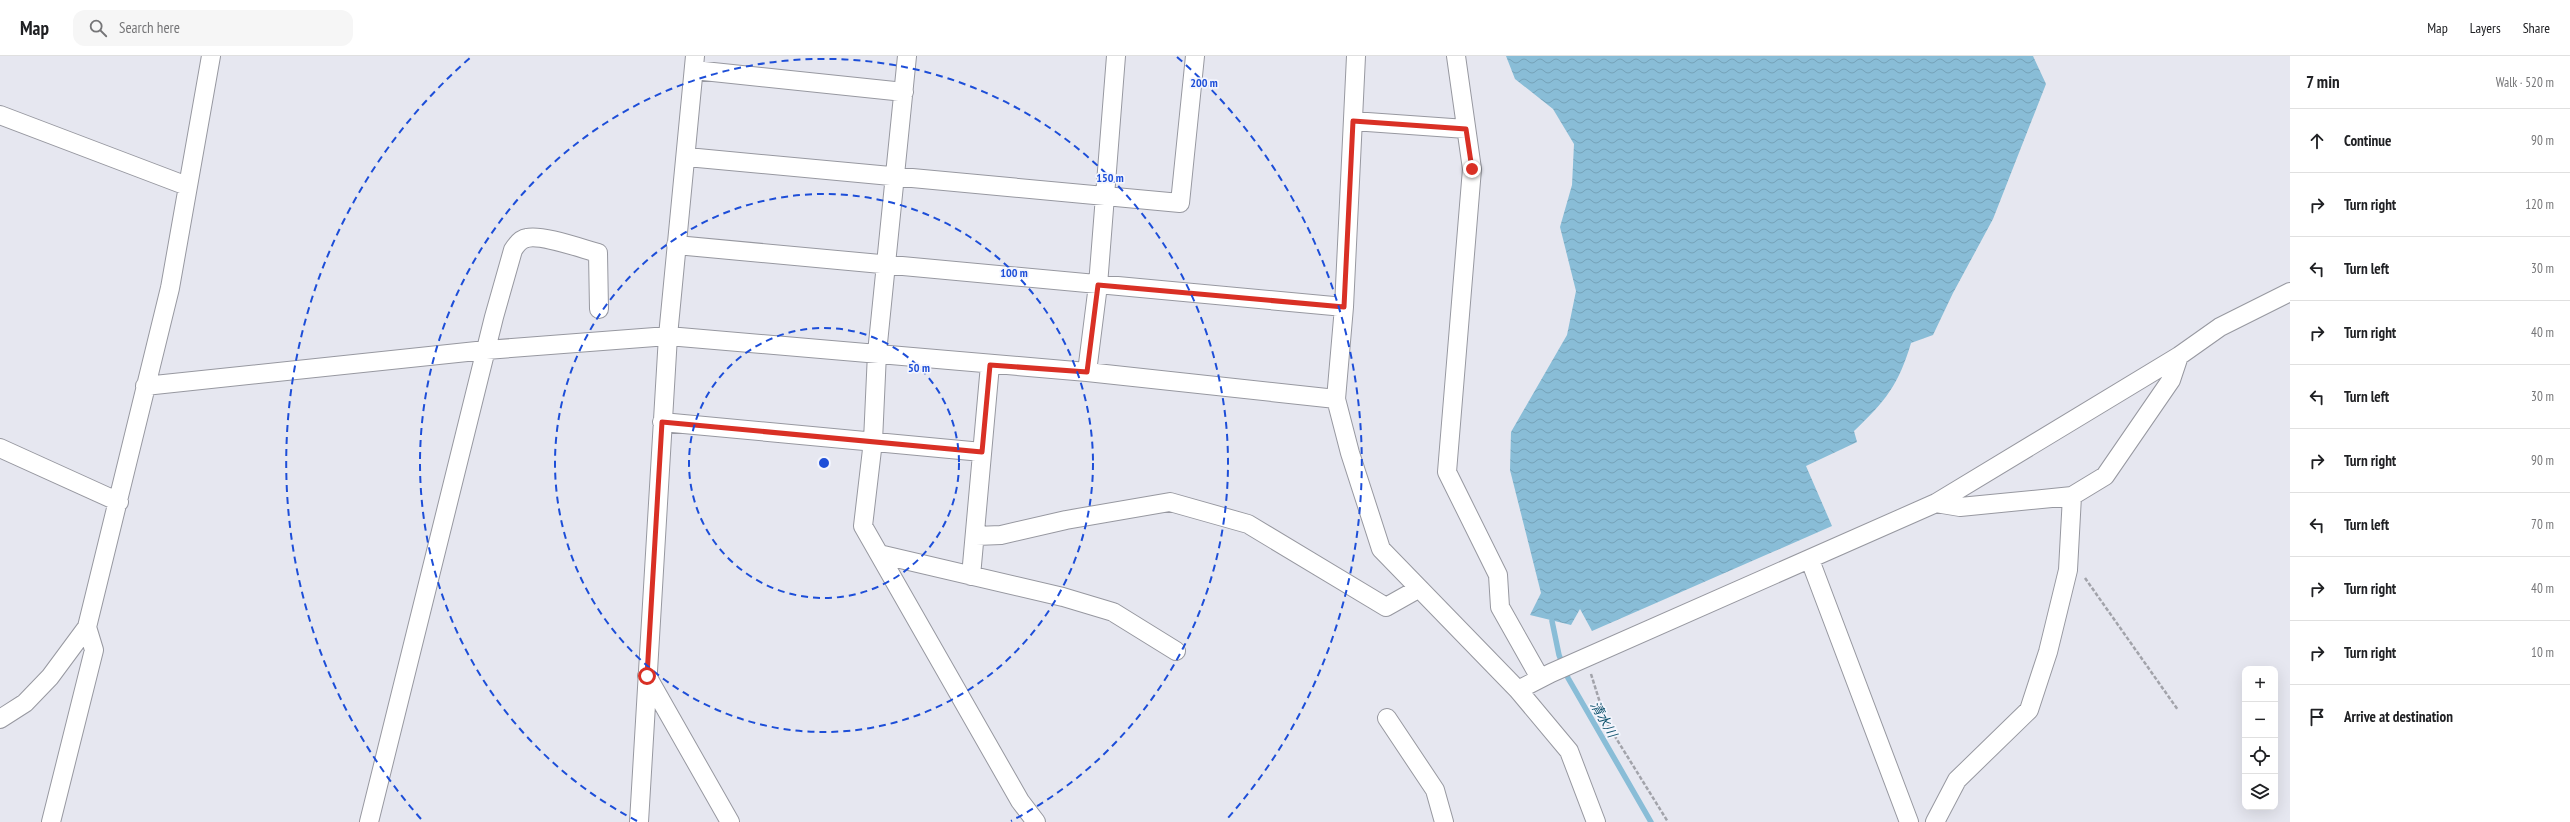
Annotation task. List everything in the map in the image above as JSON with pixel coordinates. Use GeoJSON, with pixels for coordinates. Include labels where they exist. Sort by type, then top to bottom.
{"type":"FeatureCollection","features":[{"type":"Feature","properties":{"kind":"street"},"geometry":{"type":"LineString","coordinates":[[0,719],[25,702],[50,677],[87,627],[119,502],[145,386],[170,288],[211,56]]}},
{"type":"Feature","properties":{"kind":"street"},"geometry":{"type":"LineString","coordinates":[[907,56],[897,178],[877,353],[873,441],[863,526],[1020,801],[1036,822]]}},
{"type":"Feature","properties":{"kind":"street"},"geometry":{"type":"LineString","coordinates":[[1087,372],[1098,285],[1103,196],[1116,56]]}},
{"type":"Feature","properties":{"kind":"street"},"geometry":{"type":"LineString","coordinates":[[687,158],[1180,203],[1196,56]]}},
{"type":"Feature","properties":{"kind":"street"},"geometry":{"type":"LineString","coordinates":[[1356,56],[1344,307],[1336,399],[1350,453],[1381,549],[1418,589],[1518,690],[1569,751],[1596,822]]}},
{"type":"Feature","properties":{"kind":"street"},"geometry":{"type":"LineString","coordinates":[[1456,56],[1472,169],[1447,472],[1498,575],[1500,607],[1546,675]]}},
{"type":"Feature","properties":{"kind":"street"},"geometry":{"type":"LineString","coordinates":[[639,822],[668,336],[676,245],[687,158],[695,63],[904,92]]}},
{"type":"Feature","properties":{"kind":"street"},"geometry":{"type":"LineString","coordinates":[[0,115],[188,186]]}},
{"type":"Feature","properties":{"kind":"street"},"geometry":{"type":"LineString","coordinates":[[1353,121],[1466,129]]}},
{"type":"Feature","properties":{"kind":"street"},"geometry":{"type":"LineString","coordinates":[[369,822],[486,350],[513,250],[519,242],[527,238],[538,238],[598,253],[599,309]]}},
{"type":"Feature","properties":{"kind":"street"},"geometry":{"type":"LineString","coordinates":[[676,245],[887,266],[1344,307]]}},
{"type":"Feature","properties":{"kind":"street"},"geometry":{"type":"LineString","coordinates":[[1518,690],[1546,675],[1810,560],[1936,503],[2179,356],[2220,327],[2290,292]]}},
{"type":"Feature","properties":{"kind":"street"},"geometry":{"type":"LineString","coordinates":[[145,386],[486,350],[668,336],[877,353],[990,365],[1087,372],[1336,399]]}},
{"type":"Feature","properties":{"kind":"street"},"geometry":{"type":"LineString","coordinates":[[1936,503],[1960,507],[2072,496],[2105,476],[2171,380],[2179,356]]}},
{"type":"Feature","properties":{"kind":"street"},"geometry":{"type":"LineString","coordinates":[[971,576],[976,536],[990,365]]}},
{"type":"Feature","properties":{"kind":"street"},"geometry":{"type":"LineString","coordinates":[[662,422],[982,452]]}},
{"type":"Feature","properties":{"kind":"street"},"geometry":{"type":"LineString","coordinates":[[0,448],[119,502]]}},
{"type":"Feature","properties":{"kind":"street"},"geometry":{"type":"LineString","coordinates":[[1935,822],[1957,780],[2029,710],[2048,652],[2068,570],[2072,496]]}},
{"type":"Feature","properties":{"kind":"street"},"geometry":{"type":"LineString","coordinates":[[976,536],[1001,535],[1170,502],[1248,524],[1386,607],[1418,589]]}},
{"type":"Feature","properties":{"kind":"street"},"geometry":{"type":"LineString","coordinates":[[879,554],[1063,597],[1113,612],[1176,651]]}},
{"type":"Feature","properties":{"kind":"street"},"geometry":{"type":"LineString","coordinates":[[1810,560],[1909,822]]}},
{"type":"Feature","properties":{"kind":"street"},"geometry":{"type":"LineString","coordinates":[[51,822],[94,650],[87,627]]}},
{"type":"Feature","properties":{"kind":"street"},"geometry":{"type":"LineString","coordinates":[[647,676],[730,822]]}},
{"type":"Feature","properties":{"kind":"street"},"geometry":{"type":"LineString","coordinates":[[1387,718],[1435,790],[1444,822]]}},
{"type":"Feature","properties":{"kind":"path"},"geometry":{"type":"LineString","coordinates":[[2068,570],[2082,573],[2178,710]]}},
{"type":"Feature","properties":{"kind":"path"},"geometry":{"type":"LineString","coordinates":[[1585,658],[1606,722],[1668,822]]}},
{"type":"Feature","properties":{"kind":"water"},"geometry":{"type":"Polygon","coordinates":[[[1506,56],[2033,56],[2046,84],[1993,219],[1953,293],[1933,335],[1911,343],[1901,370],[1890,392],[1854,431],[1857,442],[1806,466],[1832,526],[1592,631],[1580,609],[1571,625],[1530,615],[1541,593],[1510,470],[1511,432],[1567,335],[1576,291],[1560,227],[1572,185],[1574,144],[1553,109],[1515,79],[1506,56]]]}},
{"type":"Feature","properties":{"kind":"waterway","name":"清水川"},"geometry":{"type":"LineString","coordinates":[[1552,621],[1559,655],[1568,678],[1651,822]]}},
{"type":"Feature","properties":{"kind":"route"},"geometry":{"type":"LineString","coordinates":[[647,676],[662,422],[982,452],[990,365],[1087,372],[1098,285],[1344,307],[1353,121],[1466,129],[1472,169]]}}]}
